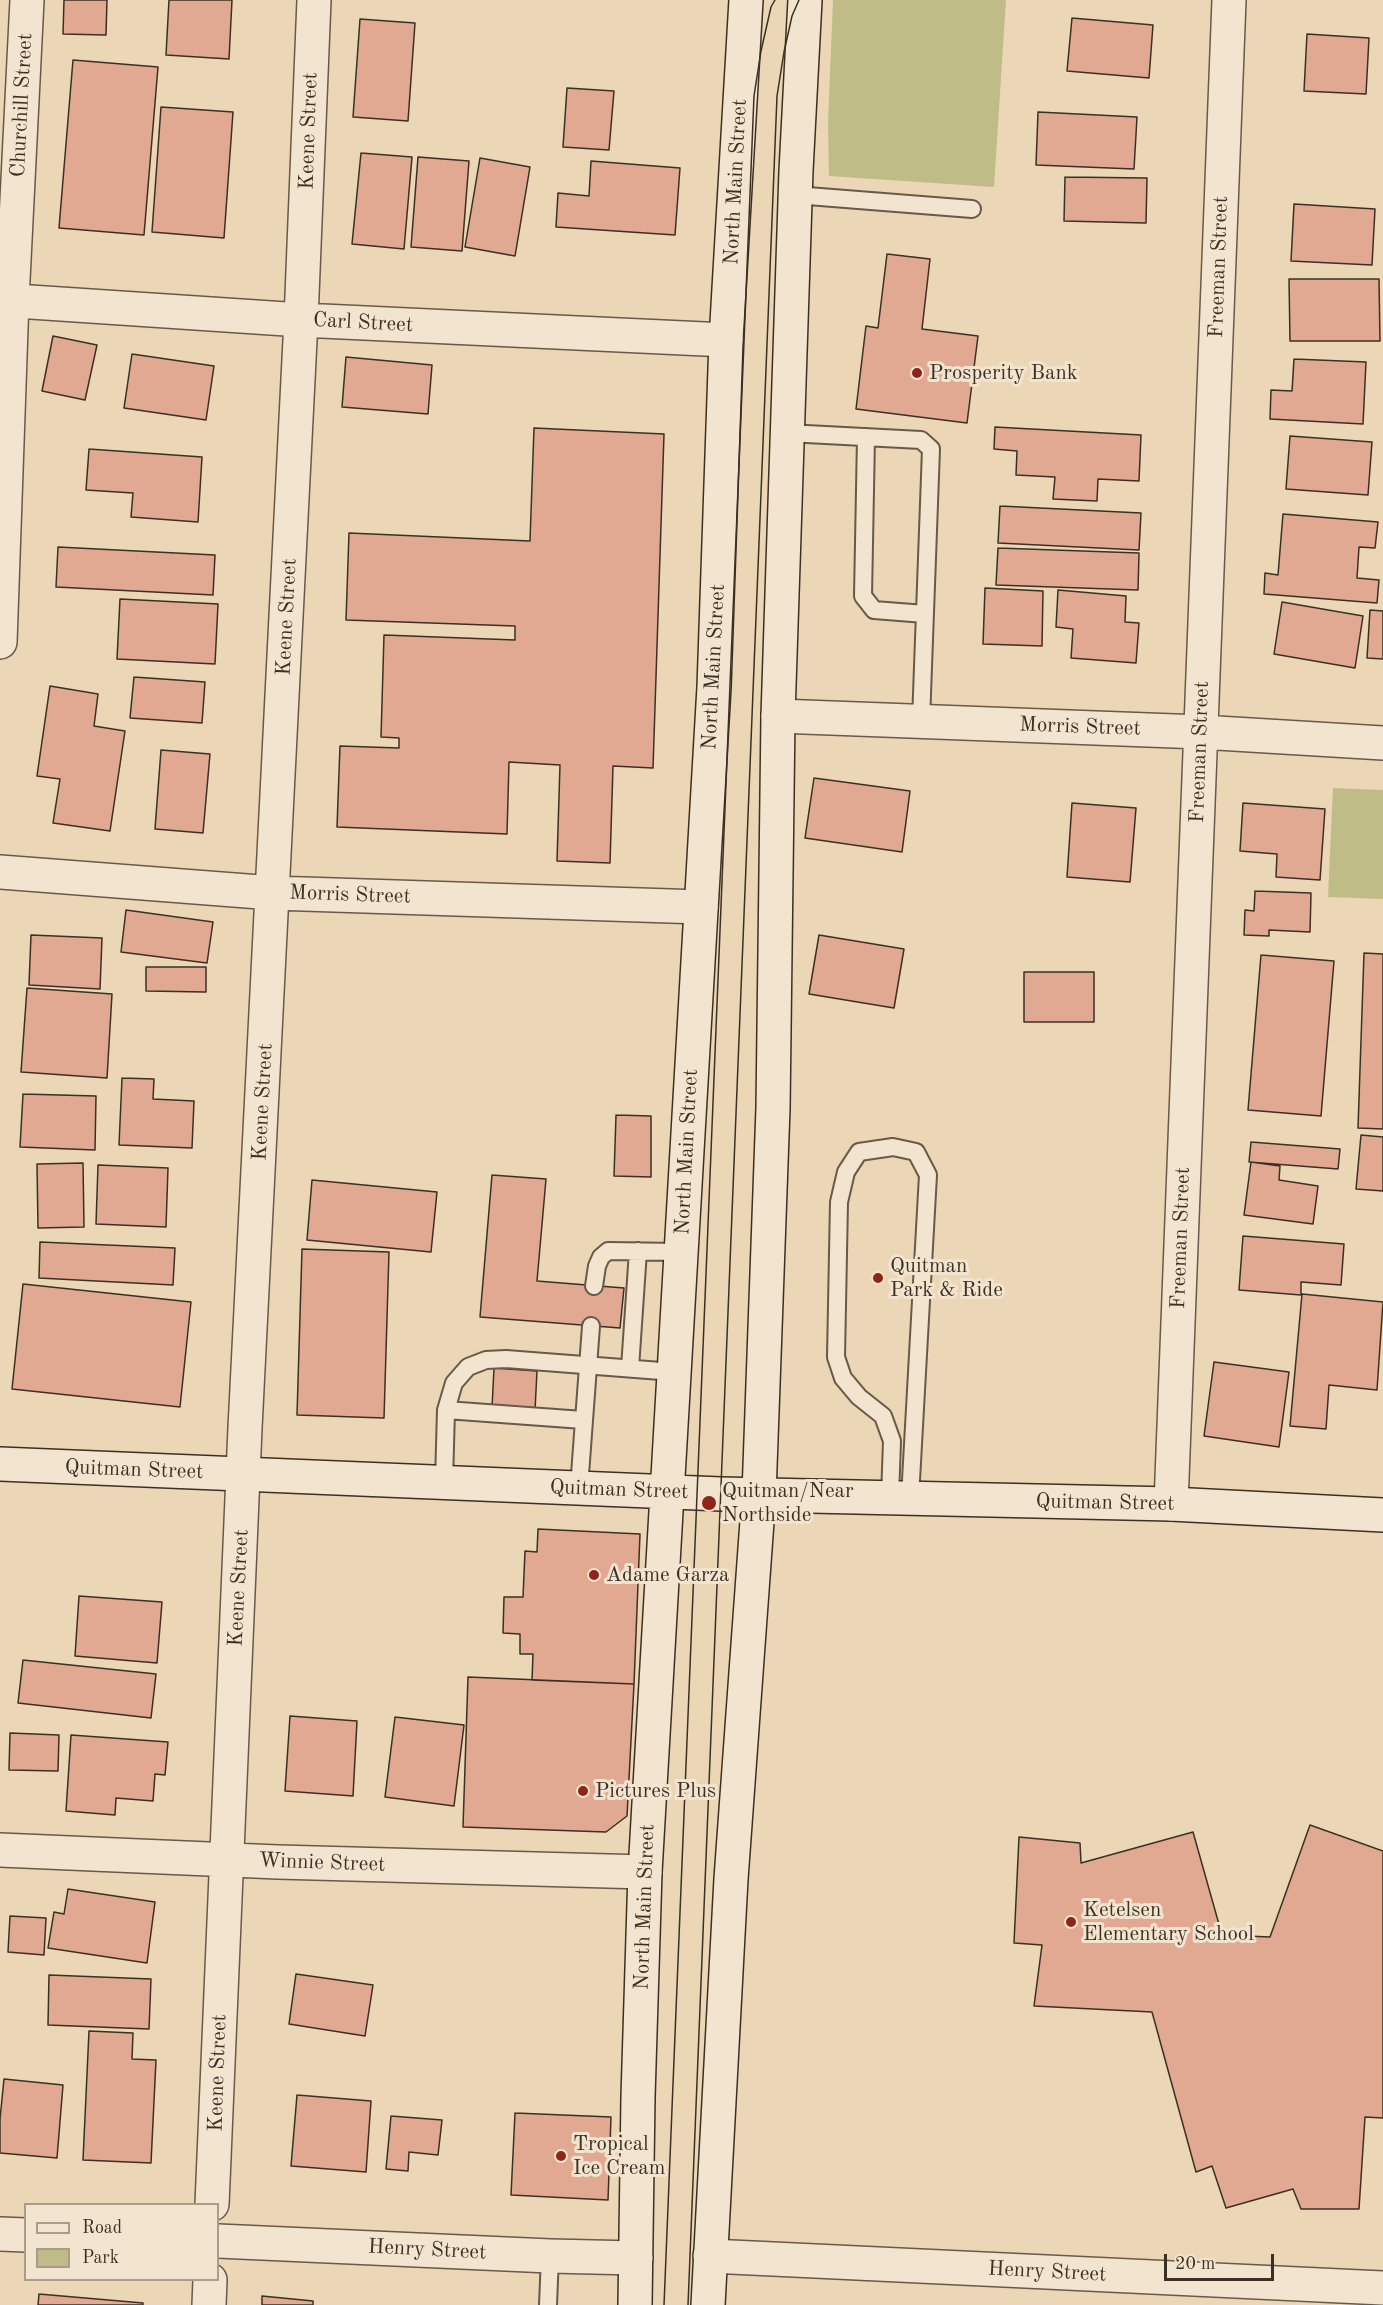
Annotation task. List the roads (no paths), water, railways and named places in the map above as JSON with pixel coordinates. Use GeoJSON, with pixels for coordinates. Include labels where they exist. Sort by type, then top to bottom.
{"type":"FeatureCollection","features":[{"type":"Feature","properties":{"kind":"street","name":"Churchill Street"},"geometry":{"type":"LineString","coordinates":[[0,642],[6,300],[27,0]]}},
{"type":"Feature","properties":{"kind":"street","name":"Keene Street"},"geometry":{"type":"LineString","coordinates":[[212,2203],[244,1474],[301,320],[314,0]]}},
{"type":"Feature","properties":{"kind":"street","name":"North Main Street"},"geometry":{"type":"LineString","coordinates":[[635,2305],[645,1872],[714,687],[726,340],[746,0]]}},
{"type":"Feature","properties":{"kind":"street"},"geometry":{"type":"LineString","coordinates":[[708,2305],[731,1880],[759,1494],[773,1108],[778,716],[795,195],[805,0]]}},
{"type":"Feature","properties":{"kind":"street","name":"Freeman Street"},"geometry":{"type":"LineString","coordinates":[[1171,1504],[1229,0]]}},
{"type":"Feature","properties":{"kind":"street","name":"Carl Street"},"geometry":{"type":"LineString","coordinates":[[6,300],[301,320],[726,340]]}},
{"type":"Feature","properties":{"kind":"street","name":"Morris Street"},"geometry":{"type":"LineString","coordinates":[[778,716],[1201,732],[1383,743]]}},
{"type":"Feature","properties":{"kind":"street","name":"Morris Street"},"geometry":{"type":"LineString","coordinates":[[0,872],[273,892],[701,907]]}},
{"type":"Feature","properties":{"kind":"street","name":"Quitman Street"},"geometry":{"type":"LineString","coordinates":[[0,1464],[666,1491],[1171,1504],[1383,1515]]}},
{"type":"Feature","properties":{"kind":"street","name":"Winnie Street"},"geometry":{"type":"LineString","coordinates":[[0,1850],[227,1860],[645,1872]]}},
{"type":"Feature","properties":{"kind":"street"},"geometry":{"type":"LineString","coordinates":[[0,2234],[24,2235]]}},
{"type":"Feature","properties":{"kind":"street","name":"Henry Street"},"geometry":{"type":"LineString","coordinates":[[219,2241],[636,2258]]}},
{"type":"Feature","properties":{"kind":"street","name":"Henry Street"},"geometry":{"type":"LineString","coordinates":[[710,2256],[1139,2291],[1383,2288]]}},
{"type":"Feature","properties":{"kind":"street"},"geometry":{"type":"LineString","coordinates":[[209,2305],[210,2281]]}},
{"type":"Feature","properties":{"kind":"lane"},"geometry":{"type":"LineString","coordinates":[[795,195],[972,209]]}},
{"type":"Feature","properties":{"kind":"lane"},"geometry":{"type":"LineString","coordinates":[[787,433],[921,440],[932,449],[921,721]]}},
{"type":"Feature","properties":{"kind":"lane"},"geometry":{"type":"LineString","coordinates":[[866,437],[863,596],[874,610],[925,614]]}},
{"type":"Feature","properties":{"kind":"lane"},"geometry":{"type":"LineString","coordinates":[[892,1147],[915,1152],[928,1174],[900,1498],[892,1441],[883,1416],[859,1397],[843,1378],[836,1357],[839,1202],[846,1172],[859,1152],[892,1147]]}},
{"type":"Feature","properties":{"kind":"lane"},"geometry":{"type":"LineString","coordinates":[[594,1286],[597,1266],[601,1257],[608,1251],[681,1252]]}},
{"type":"Feature","properties":{"kind":"lane"},"geometry":{"type":"LineString","coordinates":[[630,1368],[638,1251]]}},
{"type":"Feature","properties":{"kind":"lane"},"geometry":{"type":"LineString","coordinates":[[579,1488],[591,1326]]}},
{"type":"Feature","properties":{"kind":"lane"},"geometry":{"type":"LineString","coordinates":[[444,1482],[446,1410],[454,1383],[468,1367],[478,1363],[506,1359],[674,1372]]}},
{"type":"Feature","properties":{"kind":"lane"},"geometry":{"type":"LineString","coordinates":[[446,1410],[583,1420]]}},
{"type":"Feature","properties":{"kind":"lane"},"geometry":{"type":"LineString","coordinates":[[548,2305],[550,2256]]}},
{"type":"Feature","properties":{"kind":"tram line"},"geometry":{"type":"LineString","coordinates":[[664,2305],[754,96],[761,51],[771,7],[775,0]]}},
{"type":"Feature","properties":{"kind":"tram line"},"geometry":{"type":"LineString","coordinates":[[688,2305],[777,96],[792,16],[799,0]]}},
{"type":"Feature","properties":{"kind":"place","name":"Prosperity Bank"},"geometry":{"type":"Point","coordinates":[917,373]}},
{"type":"Feature","properties":{"kind":"place","name":"Quitman Park & Ride"},"geometry":{"type":"Point","coordinates":[878,1278]}},
{"type":"Feature","properties":{"kind":"place","name":"Quitman/Near Northside"},"geometry":{"type":"Point","coordinates":[709,1503]}},
{"type":"Feature","properties":{"kind":"place","name":"Adame Garza"},"geometry":{"type":"Point","coordinates":[594,1575]}},
{"type":"Feature","properties":{"kind":"place","name":"Pictures Plus"},"geometry":{"type":"Point","coordinates":[583,1791]}},
{"type":"Feature","properties":{"kind":"place","name":"Ketelsen Elementary School"},"geometry":{"type":"Point","coordinates":[1071,1922]}},
{"type":"Feature","properties":{"kind":"place","name":"Tropical Ice Cream"},"geometry":{"type":"Point","coordinates":[561,2156]}}]}
